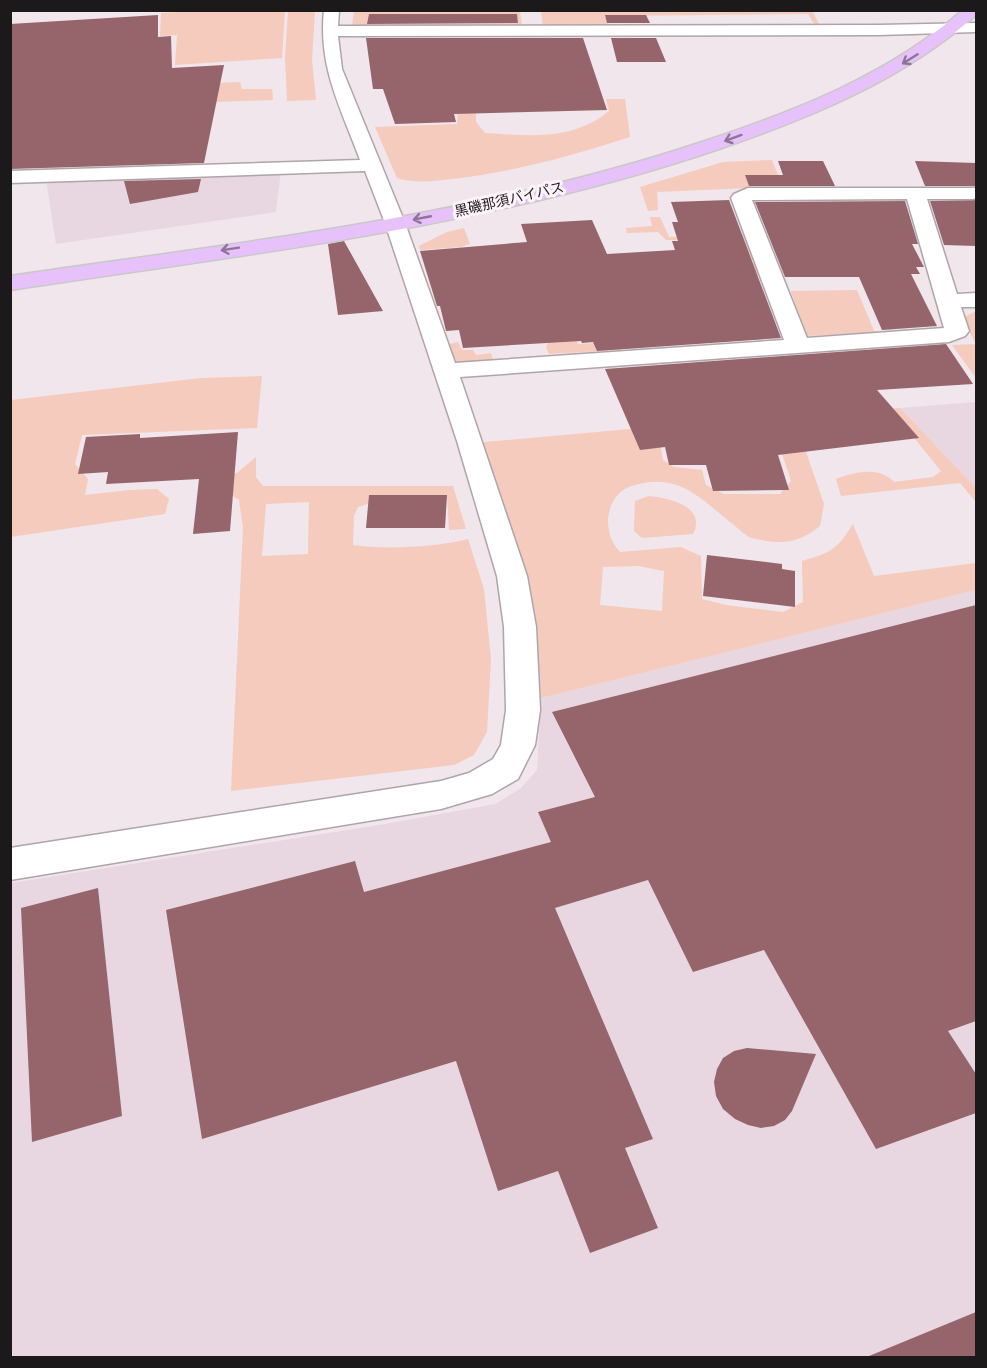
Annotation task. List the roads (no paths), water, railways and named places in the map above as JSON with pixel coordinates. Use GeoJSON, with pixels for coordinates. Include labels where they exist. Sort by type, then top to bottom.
{"type":"FeatureCollection","features":[{"type":"Feature","properties":{"kind":"main road"},"geometry":{"type":"LineString","coordinates":[[885,50],[939,10]]}},
{"type":"Feature","properties":{"kind":"main road","name":"黒磯那須バイパス"},"geometry":{"type":"LineString","coordinates":[[10,265],[392,216],[484,207],[625,172],[712,146],[801,113],[856,89],[969,26]]}},
{"type":"Feature","properties":{"kind":"main road","name":"黒磯那須バイパス"},"geometry":{"type":"LineString","coordinates":[[10,283],[392,216],[605,160],[689,135],[731,119]]}},
{"type":"Feature","properties":{"kind":"street"},"geometry":{"type":"LineString","coordinates":[[10,864],[441,795],[479,784],[506,769],[518,745],[523,710],[520,627],[512,576],[470,441],[392,216],[334,69],[331,21],[916,29],[969,26]]}},
{"type":"Feature","properties":{"kind":"street"},"geometry":{"type":"LineString","coordinates":[[10,177],[373,165]]}},
{"type":"Feature","properties":{"kind":"street"},"geometry":{"type":"LineString","coordinates":[[445,371],[949,335],[957,331],[915,193]]}},
{"type":"Feature","properties":{"kind":"street"},"geometry":{"type":"LineString","coordinates":[[798,344],[741,198],[748,194],[973,193]]}},
{"type":"Feature","properties":{"kind":"street"},"geometry":{"type":"LineString","coordinates":[[948,301],[976,300]]}}]}
